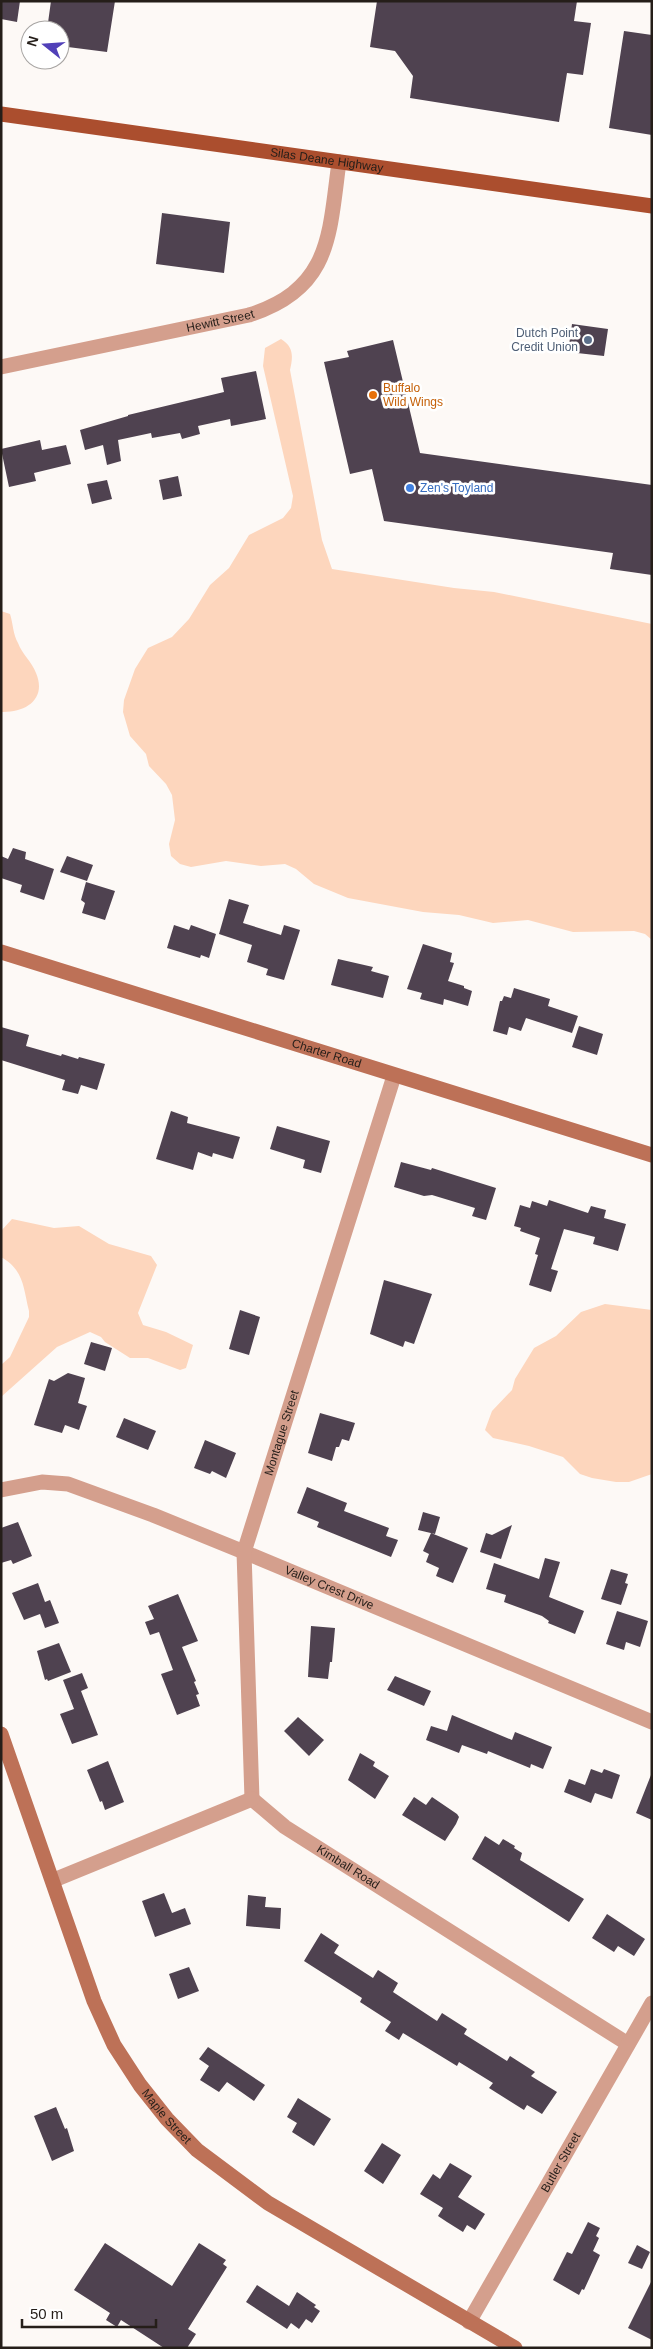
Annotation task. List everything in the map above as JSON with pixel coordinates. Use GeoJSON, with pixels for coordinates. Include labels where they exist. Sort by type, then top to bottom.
{"type":"FeatureCollection","features":[{"type":"Feature","properties":{"kind":"main road","name":"Silas Deane Highway"},"geometry":{"type":"LineString","coordinates":[[1,114],[652,206]]}},
{"type":"Feature","properties":{"kind":"main road","name":"Charter Road"},"geometry":{"type":"LineString","coordinates":[[1,952],[652,1155]]}},
{"type":"Feature","properties":{"kind":"main road","name":"Maple Street"},"geometry":{"type":"LineString","coordinates":[[1,1734],[6,1763],[54,1880],[98,2010],[114,2044],[140,2085],[167,2119],[196,2150],[268,2203],[516,2348]]}},
{"type":"Feature","properties":{"kind":"street","name":"Hewitt Street"},"geometry":{"type":"LineString","coordinates":[[1,367],[249,315],[271,308],[292,295],[305,282],[322,257],[329,232],[339,162]]}},
{"type":"Feature","properties":{"kind":"street","name":"Montague Street"},"geometry":{"type":"LineString","coordinates":[[252,1799],[244,1552],[394,1076]]}},
{"type":"Feature","properties":{"kind":"street","name":"Valley Crest Drive"},"geometry":{"type":"LineString","coordinates":[[1,1490],[42,1482],[68,1484],[153,1515],[244,1552],[652,1722]]}},
{"type":"Feature","properties":{"kind":"street"},"geometry":{"type":"LineString","coordinates":[[54,1880],[252,1799]]}},
{"type":"Feature","properties":{"kind":"street","name":"Kimball Road"},"geometry":{"type":"LineString","coordinates":[[252,1799],[285,1827],[628,2044]]}},
{"type":"Feature","properties":{"kind":"street","name":"Butler Street"},"geometry":{"type":"LineString","coordinates":[[469,2322],[652,2003]]}},
{"type":"Feature","properties":{"kind":"shaded area"},"geometry":{"type":"Polygon","coordinates":[[[281,339],[288,345],[292,353],[290,370],[322,540],[332,569],[454,588],[494,592],[652,624],[652,940],[645,934],[634,931],[573,932],[528,920],[493,923],[459,915],[423,912],[348,898],[314,884],[296,869],[285,864],[261,866],[226,861],[191,867],[180,864],[171,856],[169,844],[175,820],[172,795],[166,784],[149,766],[146,754],[130,736],[123,712],[124,700],[135,669],[148,648],[172,637],[189,619],[210,585],[229,568],[249,535],[283,518],[291,508],[293,496],[263,366],[265,348],[281,339]]]}},
{"type":"Feature","properties":{"kind":"shaded area"},"geometry":{"type":"Polygon","coordinates":[[[1,611],[10,614],[16,640],[34,669],[39,682],[39,690],[32,703],[19,710],[10,712],[1,712],[1,611]]]}},
{"type":"Feature","properties":{"kind":"shaded area"},"geometry":{"type":"Polygon","coordinates":[[[12,1219],[54,1228],[79,1226],[109,1244],[151,1256],[157,1265],[138,1313],[143,1325],[166,1332],[193,1345],[186,1368],[180,1370],[148,1358],[130,1358],[105,1342],[101,1337],[90,1332],[57,1347],[1,1397],[1,1365],[10,1357],[29,1317],[24,1287],[18,1273],[9,1262],[1,1257],[1,1231],[12,1219]]]}},
{"type":"Feature","properties":{"kind":"shaded area"},"geometry":{"type":"Polygon","coordinates":[[[605,1304],[652,1310],[652,1474],[629,1482],[616,1482],[580,1474],[563,1457],[529,1446],[493,1438],[485,1430],[492,1411],[512,1390],[515,1379],[534,1348],[556,1336],[581,1312],[605,1304]]]}},
{"type":"Feature","properties":{"kind":"building"},"geometry":{"type":"Polygon","coordinates":[[[1,1],[20,1],[17,22],[1,19],[1,1]]]}},
{"type":"Feature","properties":{"kind":"building"},"geometry":{"type":"Polygon","coordinates":[[[51,1],[115,1],[107,52],[70,47],[70,20],[48,20],[51,1]]]}},
{"type":"Feature","properties":{"kind":"building"},"geometry":{"type":"Polygon","coordinates":[[[377,1],[577,1],[574,21],[591,23],[583,75],[567,73],[559,122],[410,98],[413,76],[395,51],[370,47],[377,1]]]}},
{"type":"Feature","properties":{"kind":"building"},"geometry":{"type":"Polygon","coordinates":[[[624,31],[652,35],[652,135],[609,128],[624,31]]]}},
{"type":"Feature","properties":{"kind":"building"},"geometry":{"type":"Polygon","coordinates":[[[162,213],[230,222],[224,273],[156,264],[162,213]]]}},
{"type":"Feature","properties":{"kind":"building","name":"Dutch Point Credit Union"},"geometry":{"type":"Polygon","coordinates":[[[572,324],[608,329],[604,356],[568,352],[572,324]]]}},
{"type":"Feature","properties":{"kind":"building"},"geometry":{"type":"Polygon","coordinates":[[[393,340],[420,453],[652,485],[652,575],[610,569],[613,553],[384,521],[372,469],[350,474],[324,362],[349,357],[347,351],[393,340]]]}},
{"type":"Feature","properties":{"kind":"building"},"geometry":{"type":"Polygon","coordinates":[[[256,371],[266,419],[231,426],[230,419],[198,426],[200,434],[182,439],[180,433],[152,438],[151,433],[118,440],[121,461],[107,465],[103,445],[85,450],[80,430],[128,415],[224,392],[221,378],[256,371]]]}},
{"type":"Feature","properties":{"kind":"building"},"geometry":{"type":"Polygon","coordinates":[[[40,440],[42,450],[66,445],[71,464],[34,473],[36,481],[9,487],[1,449],[40,440]]]}},
{"type":"Feature","properties":{"kind":"building"},"geometry":{"type":"Polygon","coordinates":[[[178,476],[182,496],[163,500],[159,480],[178,476]]]}},
{"type":"Feature","properties":{"kind":"building"},"geometry":{"type":"Polygon","coordinates":[[[107,480],[112,499],[92,504],[87,484],[107,480]]]}},
{"type":"Feature","properties":{"kind":"building"},"geometry":{"type":"Polygon","coordinates":[[[13,848],[26,852],[25,859],[54,869],[44,900],[20,892],[22,885],[1,878],[1,856],[8,859],[13,848]]]}},
{"type":"Feature","properties":{"kind":"building"},"geometry":{"type":"Polygon","coordinates":[[[67,856],[93,865],[87,881],[60,872],[67,856]]]}},
{"type":"Feature","properties":{"kind":"building"},"geometry":{"type":"Polygon","coordinates":[[[86,882],[115,891],[105,920],[82,913],[85,903],[81,900],[86,882]]]}},
{"type":"Feature","properties":{"kind":"building"},"geometry":{"type":"Polygon","coordinates":[[[229,899],[249,905],[243,923],[281,935],[284,925],[300,930],[284,980],[266,975],[268,969],[247,962],[252,945],[219,934],[229,899]]]}},
{"type":"Feature","properties":{"kind":"building"},"geometry":{"type":"Polygon","coordinates":[[[174,925],[189,930],[191,925],[216,934],[209,958],[201,955],[200,958],[167,948],[174,925]]]}},
{"type":"Feature","properties":{"kind":"building"},"geometry":{"type":"Polygon","coordinates":[[[423,944],[452,953],[450,962],[454,963],[448,981],[464,986],[464,988],[472,991],[468,1006],[444,999],[443,1005],[420,999],[422,993],[407,989],[423,944]]]}},
{"type":"Feature","properties":{"kind":"building"},"geometry":{"type":"Polygon","coordinates":[[[338,959],[373,967],[371,971],[389,976],[383,998],[331,985],[338,959]]]}},
{"type":"Feature","properties":{"kind":"building"},"geometry":{"type":"Polygon","coordinates":[[[514,988],[550,999],[548,1006],[578,1016],[572,1033],[526,1018],[521,1031],[509,1027],[507,1035],[493,1031],[500,1001],[502,1001],[504,996],[511,998],[514,988]]]}},
{"type":"Feature","properties":{"kind":"building"},"geometry":{"type":"Polygon","coordinates":[[[579,1026],[603,1034],[597,1055],[572,1047],[579,1026]]]}},
{"type":"Feature","properties":{"kind":"building"},"geometry":{"type":"Polygon","coordinates":[[[1,1027],[29,1035],[26,1046],[61,1056],[62,1054],[78,1059],[79,1057],[105,1064],[97,1090],[81,1085],[78,1094],[62,1090],[65,1080],[1,1060],[1,1027]]]}},
{"type":"Feature","properties":{"kind":"building"},"geometry":{"type":"Polygon","coordinates":[[[171,1111],[188,1117],[187,1123],[240,1137],[233,1159],[213,1153],[212,1157],[198,1152],[193,1170],[156,1159],[171,1111]]]}},
{"type":"Feature","properties":{"kind":"building"},"geometry":{"type":"Polygon","coordinates":[[[277,1126],[330,1141],[321,1173],[303,1168],[305,1160],[270,1149],[277,1126]]]}},
{"type":"Feature","properties":{"kind":"building"},"geometry":{"type":"Polygon","coordinates":[[[401,1162],[431,1170],[432,1168],[496,1188],[486,1220],[472,1216],[475,1208],[432,1195],[424,1196],[394,1187],[401,1162]]]}},
{"type":"Feature","properties":{"kind":"building"},"geometry":{"type":"Polygon","coordinates":[[[549,1200],[588,1213],[591,1206],[606,1210],[604,1218],[626,1224],[618,1251],[593,1244],[595,1237],[564,1229],[551,1269],[558,1271],[551,1292],[529,1285],[538,1255],[535,1254],[540,1238],[520,1231],[521,1228],[514,1226],[520,1205],[530,1208],[532,1201],[547,1206],[549,1200]]]}},
{"type":"Feature","properties":{"kind":"building"},"geometry":{"type":"Polygon","coordinates":[[[384,1280],[432,1294],[414,1344],[405,1341],[403,1347],[370,1334],[384,1280]]]}},
{"type":"Feature","properties":{"kind":"building"},"geometry":{"type":"Polygon","coordinates":[[[240,1310],[260,1317],[249,1355],[229,1349],[240,1310]]]}},
{"type":"Feature","properties":{"kind":"building"},"geometry":{"type":"Polygon","coordinates":[[[91,1342],[112,1348],[105,1371],[84,1364],[91,1342]]]}},
{"type":"Feature","properties":{"kind":"building"},"geometry":{"type":"Polygon","coordinates":[[[68,1373],[85,1378],[78,1403],[87,1406],[79,1430],[65,1425],[62,1433],[34,1425],[49,1379],[54,1381],[68,1373]]]}},
{"type":"Feature","properties":{"kind":"building"},"geometry":{"type":"Polygon","coordinates":[[[320,1413],[355,1423],[349,1441],[342,1439],[339,1447],[336,1447],[332,1461],[308,1453],[320,1413]]]}},
{"type":"Feature","properties":{"kind":"building"},"geometry":{"type":"Polygon","coordinates":[[[124,1418],[156,1431],[148,1450],[116,1437],[124,1418]]]}},
{"type":"Feature","properties":{"kind":"building"},"geometry":{"type":"Polygon","coordinates":[[[205,1440],[236,1453],[226,1478],[212,1471],[210,1474],[194,1468],[205,1440]]]}},
{"type":"Feature","properties":{"kind":"building"},"geometry":{"type":"Polygon","coordinates":[[[307,1487],[347,1503],[344,1511],[389,1528],[386,1536],[398,1540],[391,1557],[317,1527],[319,1522],[297,1513],[307,1487]]]}},
{"type":"Feature","properties":{"kind":"building"},"geometry":{"type":"Polygon","coordinates":[[[423,1512],[440,1517],[435,1534],[418,1530],[423,1512]]]}},
{"type":"Feature","properties":{"kind":"building"},"geometry":{"type":"Polygon","coordinates":[[[18,1522],[32,1556],[13,1564],[11,1560],[1,1563],[1,1528],[18,1522]]]}},
{"type":"Feature","properties":{"kind":"building"},"geometry":{"type":"Polygon","coordinates":[[[512,1525],[501,1559],[480,1552],[486,1533],[492,1535],[512,1525]]]}},
{"type":"Feature","properties":{"kind":"building"},"geometry":{"type":"Polygon","coordinates":[[[431,1533],[468,1548],[453,1583],[436,1576],[439,1568],[426,1562],[429,1554],[423,1551],[431,1533]]]}},
{"type":"Feature","properties":{"kind":"building"},"geometry":{"type":"Polygon","coordinates":[[[545,1558],[560,1562],[549,1597],[584,1611],[575,1634],[548,1623],[549,1621],[542,1616],[504,1602],[506,1595],[486,1589],[494,1563],[539,1579],[545,1558]]]}},
{"type":"Feature","properties":{"kind":"building"},"geometry":{"type":"Polygon","coordinates":[[[611,1569],[628,1574],[625,1583],[628,1584],[621,1605],[601,1599],[611,1569]]]}},
{"type":"Feature","properties":{"kind":"building"},"geometry":{"type":"Polygon","coordinates":[[[38,1583],[45,1602],[50,1600],[59,1623],[45,1628],[40,1614],[24,1620],[12,1593],[38,1583]]]}},
{"type":"Feature","properties":{"kind":"building"},"geometry":{"type":"Polygon","coordinates":[[[178,1594],[198,1641],[182,1647],[196,1681],[194,1682],[199,1694],[196,1695],[200,1706],[177,1715],[161,1674],[173,1670],[159,1632],[150,1635],[145,1622],[154,1619],[148,1606],[178,1594]]]}},
{"type":"Feature","properties":{"kind":"building"},"geometry":{"type":"Polygon","coordinates":[[[617,1611],[648,1621],[640,1647],[626,1642],[624,1650],[606,1644],[617,1611]]]}},
{"type":"Feature","properties":{"kind":"building"},"geometry":{"type":"Polygon","coordinates":[[[311,1626],[335,1628],[332,1662],[330,1662],[328,1679],[308,1677],[311,1626]]]}},
{"type":"Feature","properties":{"kind":"building"},"geometry":{"type":"Polygon","coordinates":[[[59,1643],[71,1672],[48,1681],[47,1679],[45,1680],[37,1651],[59,1643]]]}},
{"type":"Feature","properties":{"kind":"building"},"geometry":{"type":"Polygon","coordinates":[[[82,1673],[88,1688],[81,1691],[98,1735],[72,1744],[60,1714],[74,1709],[63,1680],[82,1673]]]}},
{"type":"Feature","properties":{"kind":"building"},"geometry":{"type":"Polygon","coordinates":[[[395,1676],[431,1691],[424,1706],[387,1690],[395,1676]]]}},
{"type":"Feature","properties":{"kind":"building"},"geometry":{"type":"Polygon","coordinates":[[[452,1715],[512,1740],[515,1732],[552,1747],[543,1769],[531,1764],[530,1768],[488,1751],[487,1754],[462,1745],[459,1753],[426,1740],[431,1726],[447,1731],[452,1715]]]}},
{"type":"Feature","properties":{"kind":"building"},"geometry":{"type":"Polygon","coordinates":[[[298,1717],[324,1740],[309,1756],[284,1731],[298,1717]]]}},
{"type":"Feature","properties":{"kind":"building"},"geometry":{"type":"Polygon","coordinates":[[[360,1753],[375,1762],[373,1766],[389,1776],[375,1799],[348,1780],[360,1753]]]}},
{"type":"Feature","properties":{"kind":"building"},"geometry":{"type":"Polygon","coordinates":[[[108,1761],[124,1802],[105,1810],[87,1770],[108,1761]]]}},
{"type":"Feature","properties":{"kind":"building"},"geometry":{"type":"Polygon","coordinates":[[[591,1769],[602,1773],[604,1769],[620,1775],[612,1799],[595,1793],[591,1803],[564,1792],[569,1779],[585,1785],[591,1769]]]}},
{"type":"Feature","properties":{"kind":"building"},"geometry":{"type":"Polygon","coordinates":[[[652,1775],[652,1820],[636,1813],[652,1775]]]}},
{"type":"Feature","properties":{"kind":"building"},"geometry":{"type":"Polygon","coordinates":[[[414,1797],[426,1805],[432,1797],[457,1814],[459,1817],[456,1824],[445,1841],[402,1815],[414,1797]]]}},
{"type":"Feature","properties":{"kind":"building"},"geometry":{"type":"Polygon","coordinates":[[[485,1836],[499,1845],[503,1839],[515,1846],[514,1848],[522,1853],[520,1860],[584,1899],[569,1922],[472,1859],[485,1836]]]}},
{"type":"Feature","properties":{"kind":"building"},"geometry":{"type":"Polygon","coordinates":[[[164,1893],[172,1913],[185,1908],[191,1924],[155,1937],[142,1901],[164,1893]]]}},
{"type":"Feature","properties":{"kind":"building"},"geometry":{"type":"Polygon","coordinates":[[[248,1895],[266,1897],[265,1907],[281,1908],[280,1929],[246,1926],[248,1895]]]}},
{"type":"Feature","properties":{"kind":"building"},"geometry":{"type":"Polygon","coordinates":[[[607,1914],[645,1939],[634,1956],[618,1946],[614,1952],[592,1938],[607,1914]]]}},
{"type":"Feature","properties":{"kind":"building"},"geometry":{"type":"Polygon","coordinates":[[[321,1933],[339,1945],[334,1953],[373,1978],[378,1970],[398,1983],[393,1992],[437,2021],[442,2013],[467,2029],[464,2034],[507,2061],[510,2056],[535,2072],[531,2076],[557,2092],[542,2114],[527,2105],[524,2110],[489,2088],[493,2083],[459,2062],[457,2066],[403,2033],[399,2040],[385,2031],[391,2022],[360,2002],[362,1998],[304,1961],[321,1933]]]}},
{"type":"Feature","properties":{"kind":"building"},"geometry":{"type":"Polygon","coordinates":[[[189,1967],[199,1991],[178,1999],[169,1974],[189,1967]]]}},
{"type":"Feature","properties":{"kind":"building"},"geometry":{"type":"Polygon","coordinates":[[[208,2047],[265,2085],[254,2101],[227,2082],[219,2092],[200,2080],[209,2066],[199,2059],[208,2047]]]}},
{"type":"Feature","properties":{"kind":"building"},"geometry":{"type":"Polygon","coordinates":[[[298,2098],[331,2119],[314,2146],[292,2132],[297,2123],[287,2117],[298,2098]]]}},
{"type":"Feature","properties":{"kind":"building"},"geometry":{"type":"Polygon","coordinates":[[[56,2107],[65,2129],[67,2128],[74,2151],[52,2161],[34,2116],[56,2107]]]}},
{"type":"Feature","properties":{"kind":"building"},"geometry":{"type":"Polygon","coordinates":[[[382,2143],[401,2155],[383,2184],[364,2171],[382,2143]]]}},
{"type":"Feature","properties":{"kind":"building"},"geometry":{"type":"Polygon","coordinates":[[[450,2163],[472,2176],[458,2197],[485,2214],[475,2230],[467,2225],[463,2232],[447,2222],[438,2216],[443,2208],[420,2194],[433,2174],[440,2179],[450,2163]]]}},
{"type":"Feature","properties":{"kind":"building"},"geometry":{"type":"Polygon","coordinates":[[[588,2222],[600,2228],[596,2236],[599,2238],[593,2251],[600,2255],[584,2290],[582,2289],[579,2295],[553,2280],[567,2252],[572,2254],[588,2222]]]}},
{"type":"Feature","properties":{"kind":"building"},"geometry":{"type":"Polygon","coordinates":[[[105,2243],[172,2286],[199,2243],[226,2260],[223,2264],[227,2267],[188,2329],[196,2334],[187,2348],[164,2348],[121,2320],[117,2327],[106,2320],[110,2313],[74,2290],[105,2243]]]}},
{"type":"Feature","properties":{"kind":"building"},"geometry":{"type":"Polygon","coordinates":[[[637,2245],[650,2252],[642,2269],[628,2263],[637,2245]]]}},
{"type":"Feature","properties":{"kind":"building"},"geometry":{"type":"Polygon","coordinates":[[[652,2280],[652,2340],[628,2328],[652,2280]]]}},
{"type":"Feature","properties":{"kind":"building"},"geometry":{"type":"Polygon","coordinates":[[[257,2285],[289,2306],[297,2292],[316,2305],[314,2307],[320,2311],[312,2323],[306,2319],[299,2329],[291,2323],[287,2329],[246,2302],[257,2285]]]}},
{"type":"Feature","properties":{"kind":"place","name":"Dutch Point Credit Union"},"geometry":{"type":"Point","coordinates":[588,340]}},
{"type":"Feature","properties":{"kind":"place","name":"Buffalo Wild Wings"},"geometry":{"type":"Point","coordinates":[373,395]}},
{"type":"Feature","properties":{"kind":"place","name":"Zen's Toyland"},"geometry":{"type":"Point","coordinates":[410,488]}}]}
